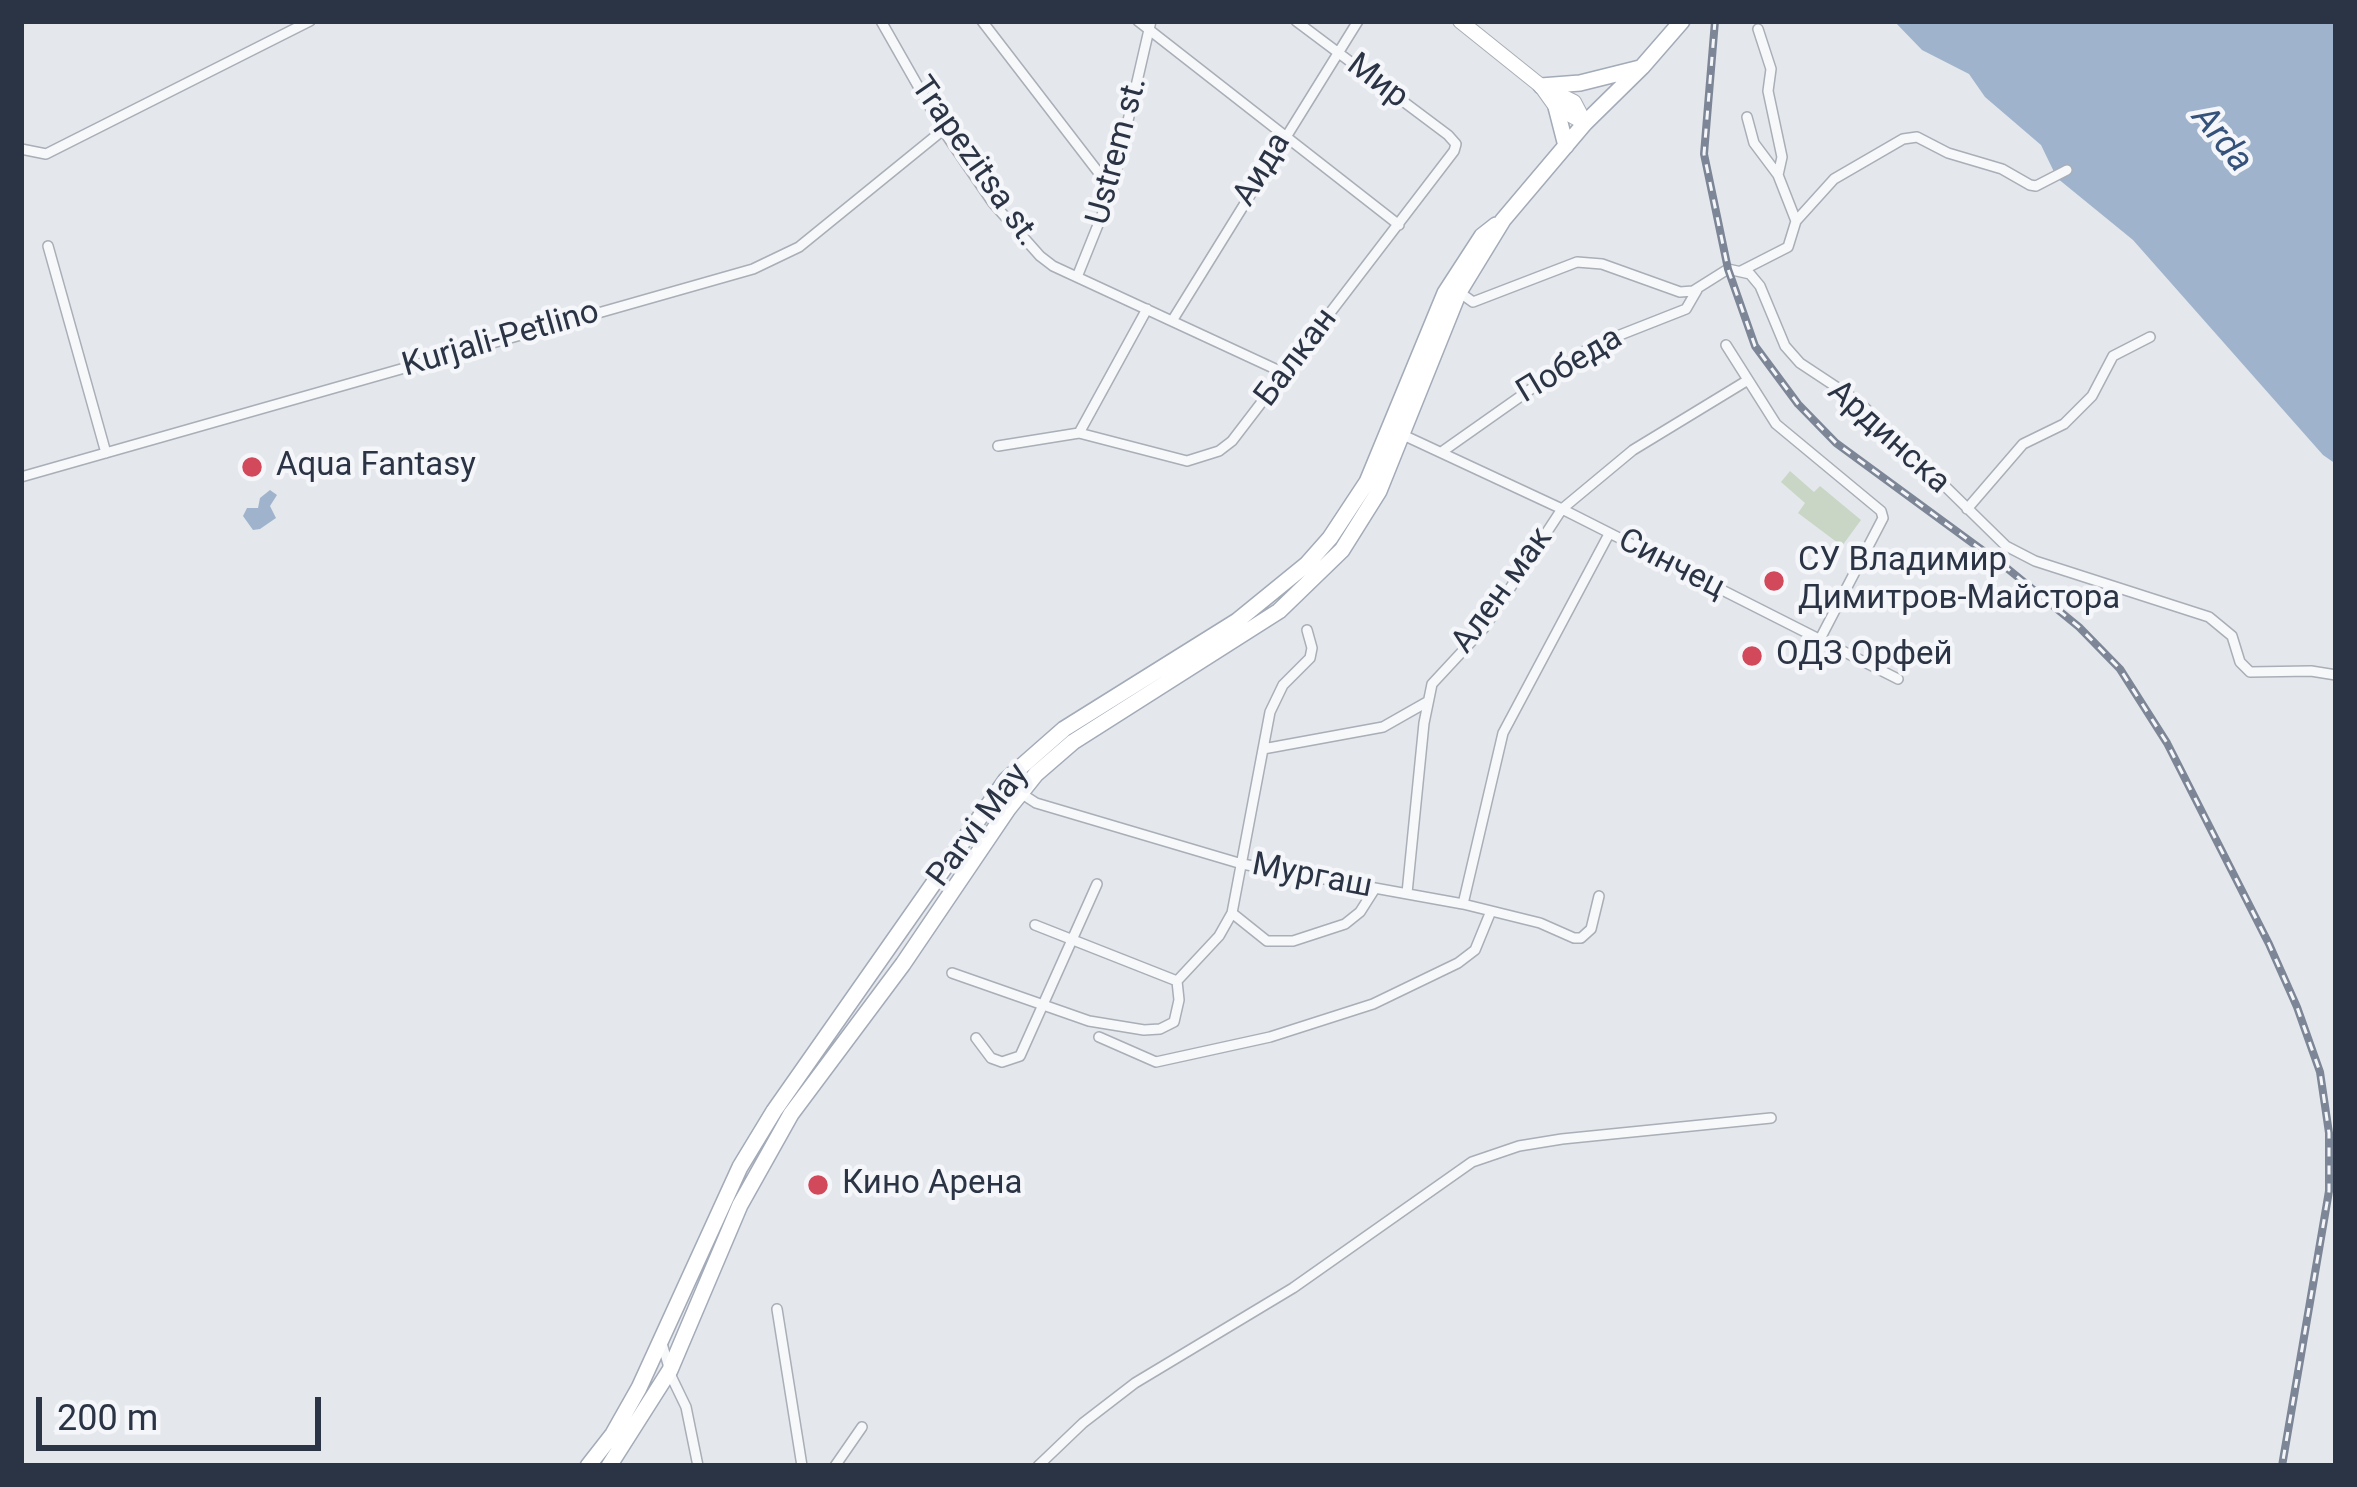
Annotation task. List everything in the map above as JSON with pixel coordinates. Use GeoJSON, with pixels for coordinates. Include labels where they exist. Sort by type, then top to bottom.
{"type":"FeatureCollection","features":[{"type":"Feature","properties":{"kind":"main road"},"geometry":{"type":"LineString","coordinates":[[1460,21],[1541,86],[1574,102],[1585,124]]}},
{"type":"Feature","properties":{"kind":"main road","name":"Parvi May"},"geometry":{"type":"LineString","coordinates":[[588,1466],[629,1406],[752,1148],[1006,780],[1064,729],[1237,621],[1307,565],[1356,500],[1397,432],[1459,292],[1504,220],[1585,124],[1682,21]]}},
{"type":"Feature","properties":{"kind":"main road"},"geometry":{"type":"LineString","coordinates":[[1541,86],[1580,83],[1642,67]]}},
{"type":"Feature","properties":{"kind":"main road"},"geometry":{"type":"LineString","coordinates":[[1541,86],[1556,107],[1566,146]]}},
{"type":"Feature","properties":{"kind":"main road"},"geometry":{"type":"LineString","coordinates":[[1556,107],[1585,124]]}},
{"type":"Feature","properties":{"kind":"main road","name":"Parvi May"},"geometry":{"type":"LineString","coordinates":[[609,1466],[670,1370],[740,1205],[790,1114],[903,964],[1020,793],[1073,742],[1279,611],[1342,550],[1369,510],[1444,293],[1482,236],[1504,220]]}},
{"type":"Feature","properties":{"kind":"street"},"geometry":{"type":"LineString","coordinates":[[21,149],[46,154],[310,21]]}},
{"type":"Feature","properties":{"kind":"street","name":"Trapezitsa st."},"geometry":{"type":"LineString","coordinates":[[881,21],[944,130],[1022,238],[1053,266],[1284,373]]}},
{"type":"Feature","properties":{"kind":"street"},"geometry":{"type":"LineString","coordinates":[[982,21],[1112,190]]}},
{"type":"Feature","properties":{"kind":"street"},"geometry":{"type":"LineString","coordinates":[[1138,21],[1399,225]]}},
{"type":"Feature","properties":{"kind":"street","name":"Мир"},"geometry":{"type":"LineString","coordinates":[[1296,21],[1456,144]]}},
{"type":"Feature","properties":{"kind":"street","name":"Аида"},"geometry":{"type":"LineString","coordinates":[[1172,320],[1358,21]]}},
{"type":"Feature","properties":{"kind":"street","name":"Ustrem st."},"geometry":{"type":"LineString","coordinates":[[1077,277],[1112,190],[1150,26]]}},
{"type":"Feature","properties":{"kind":"street"},"geometry":{"type":"LineString","coordinates":[[1759,29],[1771,68],[1768,91],[1782,157],[1778,175]]}},
{"type":"Feature","properties":{"kind":"street"},"geometry":{"type":"LineString","coordinates":[[1747,117],[1754,143],[1778,175],[1796,220]]}},
{"type":"Feature","properties":{"kind":"street","name":"Kurjali-Petlino"},"geometry":{"type":"LineString","coordinates":[[21,477],[753,269],[799,247],[944,130]]}},
{"type":"Feature","properties":{"kind":"street"},"geometry":{"type":"LineString","coordinates":[[1459,292],[1473,302],[1577,262],[1602,264],[1671,290],[1697,289],[1729,269],[1741,271],[1788,248],[1796,220],[1834,179],[1903,139],[1917,137],[2030,185],[2067,170]]}},
{"type":"Feature","properties":{"kind":"street","name":"Балкан"},"geometry":{"type":"LineString","coordinates":[[1078,433],[1175,459],[1219,451],[1232,441],[1399,225],[1456,144]]}},
{"type":"Feature","properties":{"kind":"street"},"geometry":{"type":"LineString","coordinates":[[48,246],[106,453]]}},
{"type":"Feature","properties":{"kind":"street","name":"Ардинска"},"geometry":{"type":"LineString","coordinates":[[1741,271],[1756,279],[1785,346],[1800,363],[1859,402],[2006,546],[2035,561],[2209,616],[2232,636],[2240,662],[2250,672],[2312,670],[2336,675]]}},
{"type":"Feature","properties":{"kind":"street","name":"Победа"},"geometry":{"type":"LineString","coordinates":[[1443,452],[1592,346],[1686,309],[1697,289]]}},
{"type":"Feature","properties":{"kind":"street"},"geometry":{"type":"LineString","coordinates":[[998,446],[1078,433],[1147,309]]}},
{"type":"Feature","properties":{"kind":"street"},"geometry":{"type":"LineString","coordinates":[[1967,509],[2023,444],[2064,424],[2092,396],[2113,356],[2150,337]]}},
{"type":"Feature","properties":{"kind":"street"},"geometry":{"type":"LineString","coordinates":[[1726,346],[1776,424],[1881,511],[1883,518],[1820,639]]}},
{"type":"Feature","properties":{"kind":"street","name":"Ален мак"},"geometry":{"type":"LineString","coordinates":[[1407,893],[1426,702],[1432,684],[1484,628],[1562,509],[1633,450],[1748,380]]}},
{"type":"Feature","properties":{"kind":"street","name":"Синчец"},"geometry":{"type":"LineString","coordinates":[[1397,432],[1562,509],[1898,679]]}},
{"type":"Feature","properties":{"kind":"street"},"geometry":{"type":"LineString","coordinates":[[1463,904],[1503,734],[1609,534]]}},
{"type":"Feature","properties":{"kind":"street"},"geometry":{"type":"LineString","coordinates":[[952,974],[1111,1026],[1160,1029],[1174,1022],[1178,981],[1219,936],[1232,914],[1275,698],[1310,658],[1307,630]]}},
{"type":"Feature","properties":{"kind":"street"},"geometry":{"type":"LineString","coordinates":[[1263,749],[1383,727],[1426,702]]}},
{"type":"Feature","properties":{"kind":"street","name":"Мургаш"},"geometry":{"type":"LineString","coordinates":[[1006,780],[1020,793],[1055,809],[1242,864],[1463,904],[1581,938],[1591,929],[1598,896]]}},
{"type":"Feature","properties":{"kind":"street"},"geometry":{"type":"LineString","coordinates":[[976,1038],[991,1058],[1011,1061],[1026,1048],[1097,884]]}},
{"type":"Feature","properties":{"kind":"street"},"geometry":{"type":"LineString","coordinates":[[1232,914],[1267,941],[1293,941],[1345,924],[1360,912],[1374,890]]}},
{"type":"Feature","properties":{"kind":"street"},"geometry":{"type":"LineString","coordinates":[[1099,1037],[1156,1062],[1270,1037],[1352,1010],[1458,962],[1475,950],[1491,911]]}},
{"type":"Feature","properties":{"kind":"street"},"geometry":{"type":"LineString","coordinates":[[1035,926],[1178,981]]}},
{"type":"Feature","properties":{"kind":"street"},"geometry":{"type":"LineString","coordinates":[[1038,1466],[1135,1383],[1293,1288],[1472,1162],[1520,1146],[1562,1139],[1772,1118]]}},
{"type":"Feature","properties":{"kind":"street"},"geometry":{"type":"LineString","coordinates":[[777,1309],[802,1466]]}},
{"type":"Feature","properties":{"kind":"street"},"geometry":{"type":"LineString","coordinates":[[661,1340],[686,1407],[698,1466]]}},
{"type":"Feature","properties":{"kind":"street"},"geometry":{"type":"LineString","coordinates":[[835,1466],[862,1427]]}},
{"type":"Feature","properties":{"kind":"green space"},"geometry":{"type":"Polygon","coordinates":[[[1790,471],[1814,492],[1820,486],[1861,520],[1842,546],[1798,513],[1805,503],[1781,482],[1790,471]]]}},
{"type":"Feature","properties":{"kind":"water","name":"Arda"},"geometry":{"type":"Polygon","coordinates":[[[1894,21],[2336,21],[2336,464],[2133,240],[2057,178],[2041,145],[1985,97],[1969,74],[1922,50],[1894,21]]]}},
{"type":"Feature","properties":{"kind":"water"},"geometry":{"type":"Polygon","coordinates":[[[270,490],[277,495],[270,506],[276,518],[253,530],[243,516],[247,508],[258,508],[260,498],[270,490]]]}},
{"type":"Feature","properties":{"kind":"railway"},"geometry":{"type":"LineString","coordinates":[[1715,21],[1704,154],[1728,269],[1755,346],[1798,404],[1836,443],[2008,569],[2079,627],[2120,669],[2167,743],[2297,1007],[2320,1072],[2329,1133],[2329,1191],[2282,1466]]}},
{"type":"Feature","properties":{"kind":"place","name":"Aqua Fantasy"},"geometry":{"type":"Point","coordinates":[252,467]}},
{"type":"Feature","properties":{"kind":"place","name":"СУ Владимир Димитров-Майстора"},"geometry":{"type":"Point","coordinates":[1774,581]}},
{"type":"Feature","properties":{"kind":"place","name":"ОДЗ Орфей"},"geometry":{"type":"Point","coordinates":[1752,656]}},
{"type":"Feature","properties":{"kind":"place","name":"Кино Арена"},"geometry":{"type":"Point","coordinates":[818,1185]}}]}
